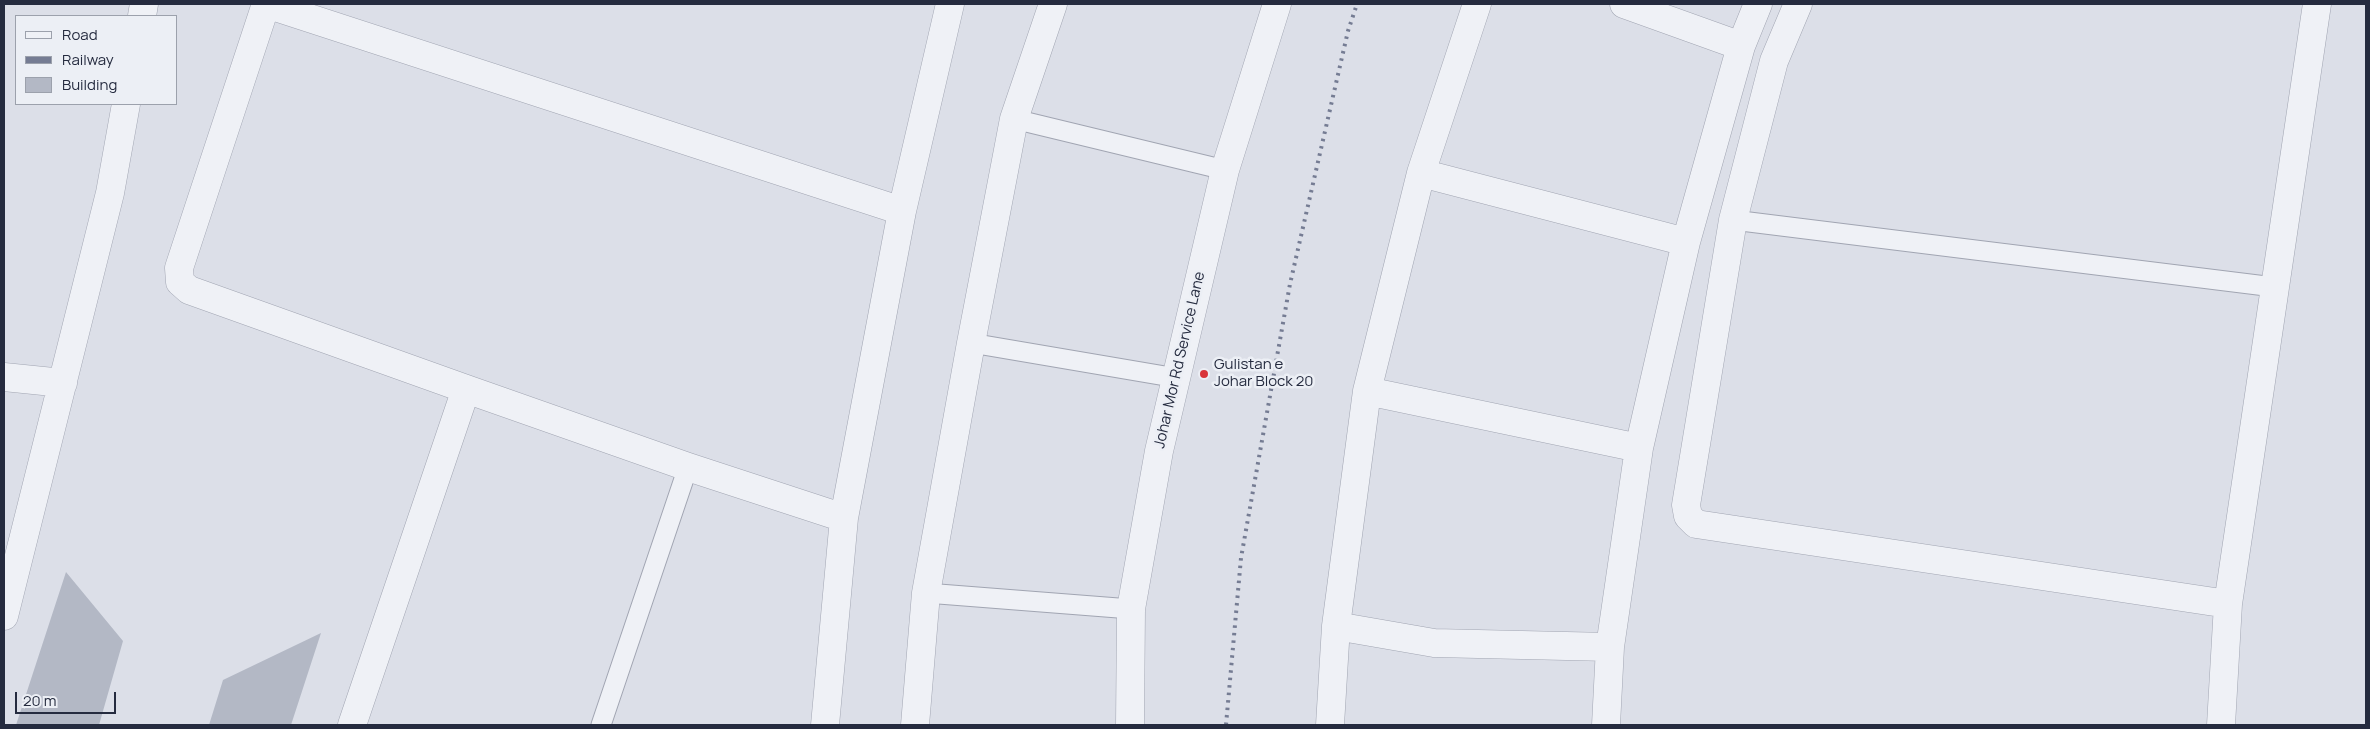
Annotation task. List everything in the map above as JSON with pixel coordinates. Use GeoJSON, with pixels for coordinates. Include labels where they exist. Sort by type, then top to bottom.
{"type":"FeatureCollection","features":[{"type":"Feature","properties":{"kind":"street"},"geometry":{"type":"LineString","coordinates":[[844,518],[688,467],[189,290],[180,282],[179,268],[266,4],[902,211]]}},
{"type":"Feature","properties":{"kind":"street"},"geometry":{"type":"LineString","coordinates":[[825,725],[844,518],[902,211],[950,4]]}},
{"type":"Feature","properties":{"kind":"street"},"geometry":{"type":"LineString","coordinates":[[915,725],[926,593],[971,343],[1014,119],[1053,4]]}},
{"type":"Feature","properties":{"kind":"street","name":"Johar Mor Rd Service Lane"},"geometry":{"type":"LineString","coordinates":[[1130,725],[1131,609],[1159,451],[1225,170],[1276,4]]}},
{"type":"Feature","properties":{"kind":"street"},"geometry":{"type":"LineString","coordinates":[[1330,725],[1336,626],[1367,391],[1421,173],[1477,4]]}},
{"type":"Feature","properties":{"kind":"street"},"geometry":{"type":"LineString","coordinates":[[1624,4],[1741,46]]}},
{"type":"Feature","properties":{"kind":"street"},"geometry":{"type":"LineString","coordinates":[[1606,725],[1610,647],[1639,448],[1686,242],[1741,46],[1758,4]]}},
{"type":"Feature","properties":{"kind":"street"},"geometry":{"type":"LineString","coordinates":[[1798,4],[1774,60],[1734,220],[1686,505],[1688,516],[1696,524],[2228,604]]}},
{"type":"Feature","properties":{"kind":"street"},"geometry":{"type":"LineString","coordinates":[[2220,725],[2228,604],[2317,4]]}},
{"type":"Feature","properties":{"kind":"street"},"geometry":{"type":"LineString","coordinates":[[4,616],[110,193],[126,105]]}},
{"type":"Feature","properties":{"kind":"street"},"geometry":{"type":"LineString","coordinates":[[1421,173],[1686,242]]}},
{"type":"Feature","properties":{"kind":"street"},"geometry":{"type":"LineString","coordinates":[[4,377],[62,383]]}},
{"type":"Feature","properties":{"kind":"street"},"geometry":{"type":"LineString","coordinates":[[352,725],[466,389]]}},
{"type":"Feature","properties":{"kind":"street"},"geometry":{"type":"LineString","coordinates":[[1367,391],[1639,448]]}},
{"type":"Feature","properties":{"kind":"street"},"geometry":{"type":"LineString","coordinates":[[1336,626],[1434,643],[1610,647]]}},
{"type":"Feature","properties":{"kind":"lane"},"geometry":{"type":"LineString","coordinates":[[1014,119],[1225,170]]}},
{"type":"Feature","properties":{"kind":"lane"},"geometry":{"type":"LineString","coordinates":[[1734,220],[2274,287]]}},
{"type":"Feature","properties":{"kind":"lane"},"geometry":{"type":"LineString","coordinates":[[971,343],[1176,378]]}},
{"type":"Feature","properties":{"kind":"lane"},"geometry":{"type":"LineString","coordinates":[[602,725],[688,467]]}},
{"type":"Feature","properties":{"kind":"lane"},"geometry":{"type":"LineString","coordinates":[[926,593],[1131,609]]}},
{"type":"Feature","properties":{"kind":"building"},"geometry":{"type":"Polygon","coordinates":[[[66,572],[123,641],[99,725],[16,725],[66,572]]]}},
{"type":"Feature","properties":{"kind":"building"},"geometry":{"type":"Polygon","coordinates":[[[321,633],[291,725],[209,725],[223,680],[321,633]]]}},
{"type":"Feature","properties":{"kind":"railway"},"geometry":{"type":"LineString","coordinates":[[1226,725],[1241,558],[1290,284],[1348,31],[1357,4]]}},
{"type":"Feature","properties":{"kind":"place","name":"Gulistan e Johar Block 20"},"geometry":{"type":"Point","coordinates":[1204,374]}}]}
